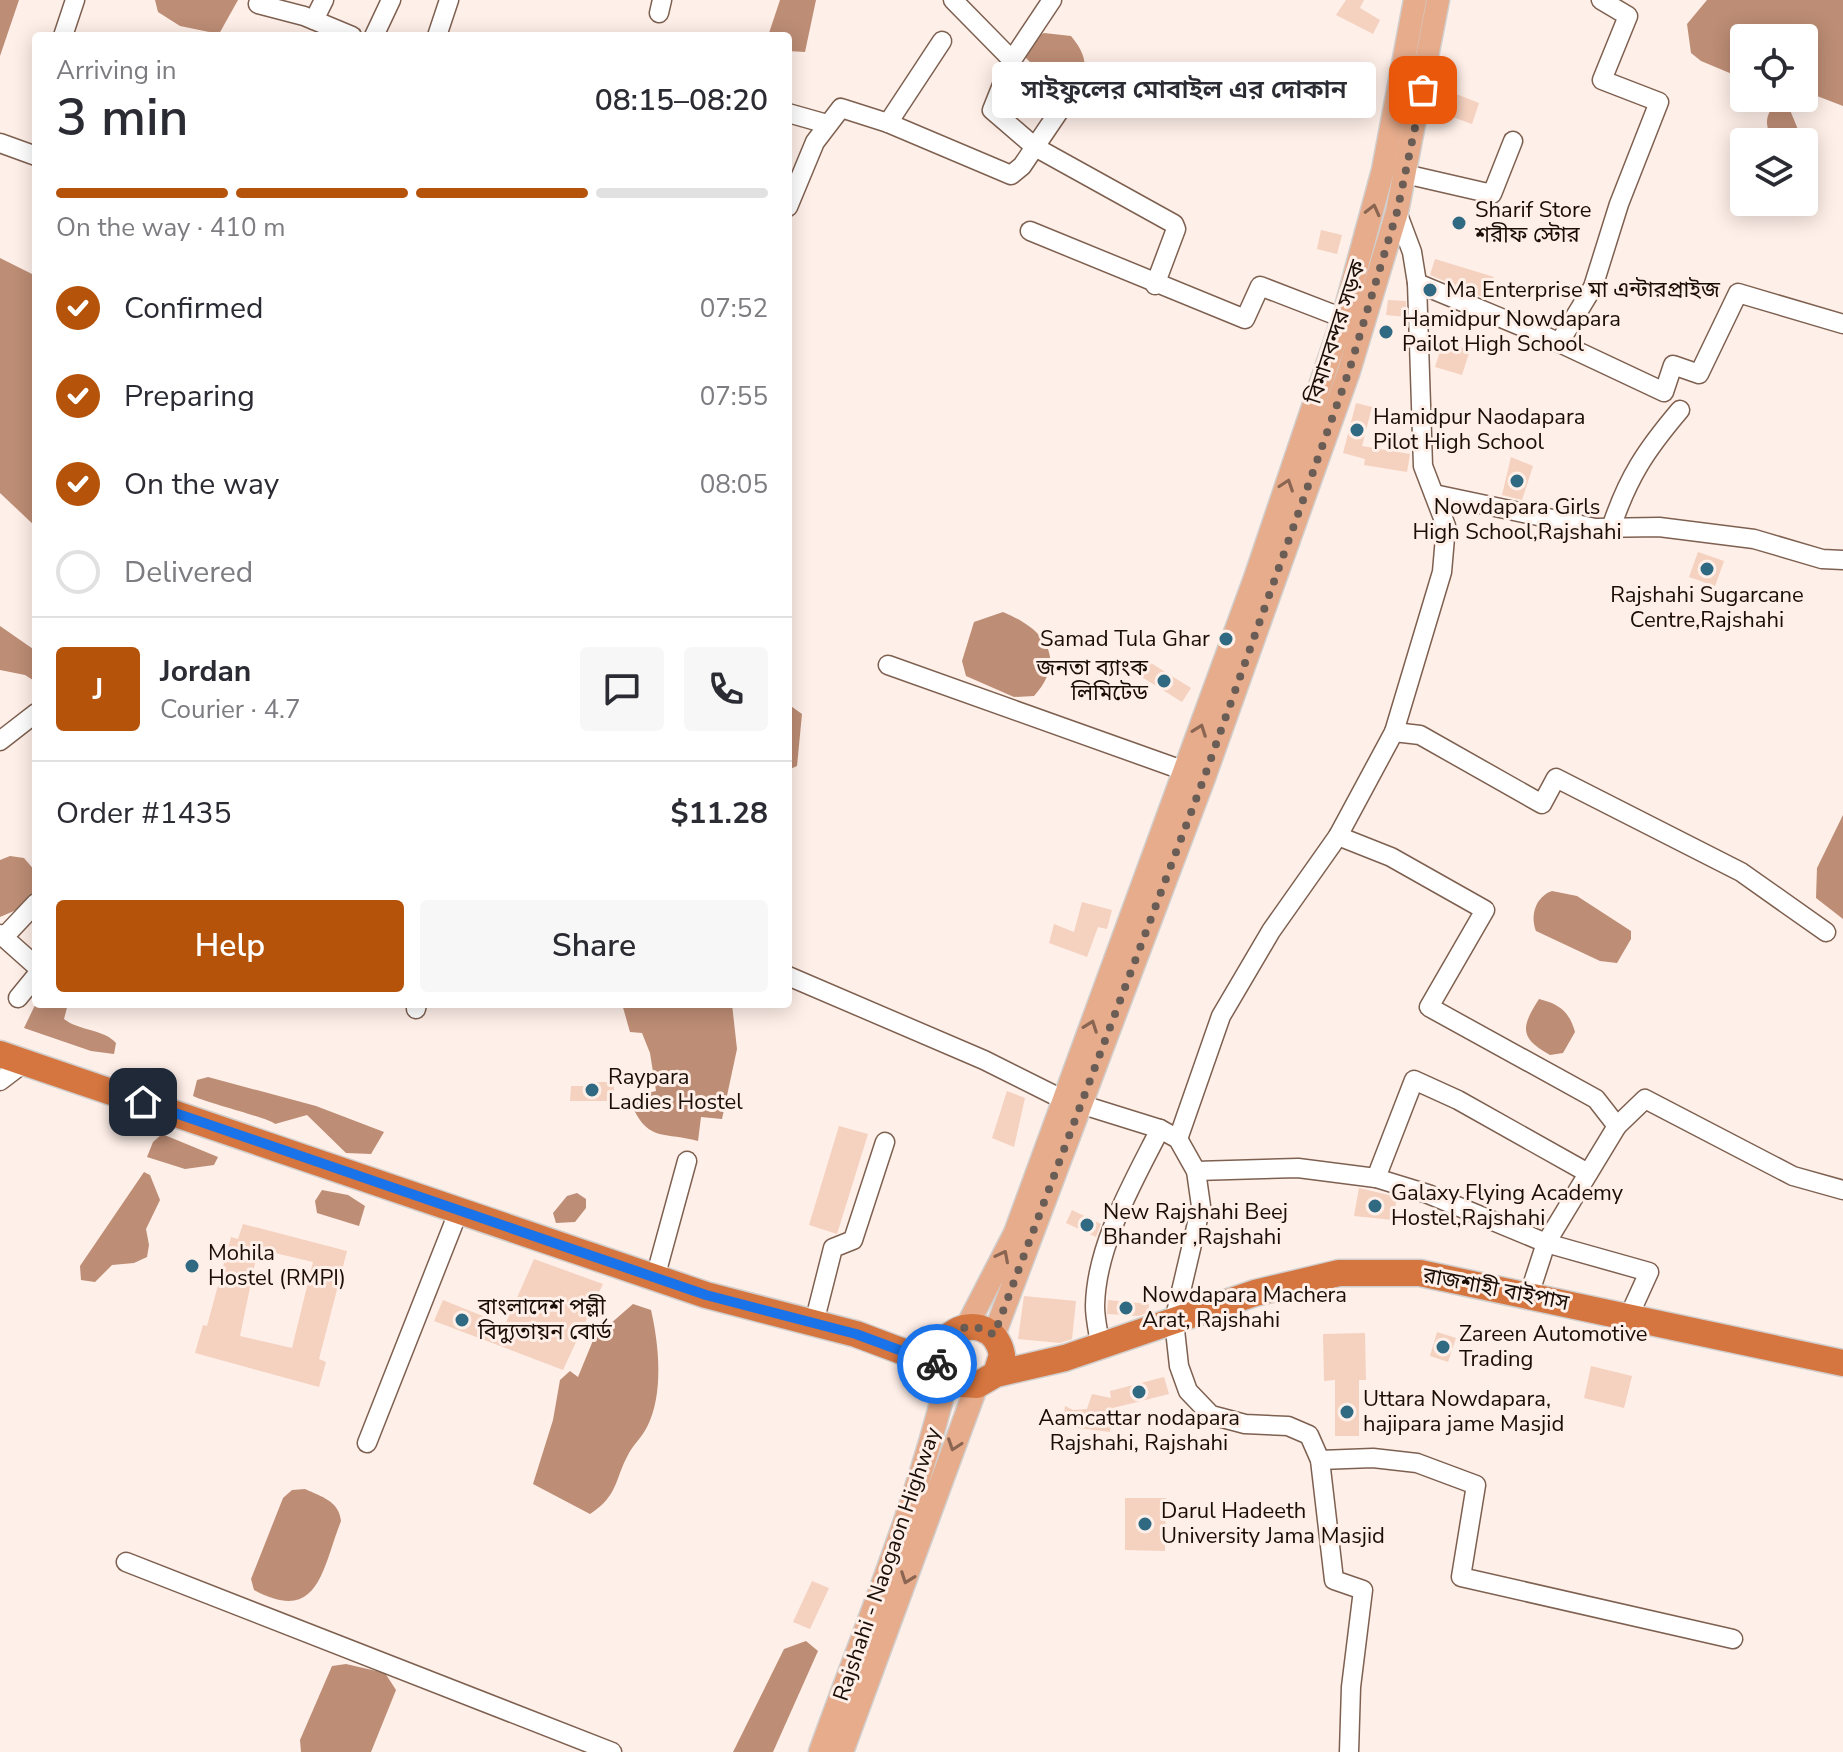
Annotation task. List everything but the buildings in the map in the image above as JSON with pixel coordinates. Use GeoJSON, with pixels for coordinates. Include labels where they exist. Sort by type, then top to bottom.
{"type":"FeatureCollection","features":[{"type":"Feature","properties":{"kind":"highway"},"geometry":{"type":"LineString","coordinates":[[0,1054],[655,1278],[905,1349],[946,1371],[961,1384],[1065,1358],[1103,1343]]}},
{"type":"Feature","properties":{"kind":"highway","name":"রাজশাহী বাইপাস"},"geometry":{"type":"LineString","coordinates":[[1103,1343],[1255,1293],[1339,1273],[1420,1273],[1843,1363]]}},
{"type":"Feature","properties":{"kind":"highway"},"geometry":{"type":"LineString","coordinates":[[856,1334],[922,1338],[961,1328],[982,1327],[997,1340],[1043,1350],[1103,1343]]}},
{"type":"Feature","properties":{"kind":"highway"},"geometry":{"type":"LineString","coordinates":[[946,1371],[942,1349],[961,1328]]}},
{"type":"Feature","properties":{"kind":"highway"},"geometry":{"type":"LineString","coordinates":[[986,1380],[1002,1355],[997,1340]]}},
{"type":"Feature","properties":{"kind":"main road","name":"বিমানবন্দর সড়ক"},"geometry":{"type":"LineString","coordinates":[[997,1340],[1185,771],[1343,318],[1383,170],[1415,0]]}},
{"type":"Feature","properties":{"kind":"main road","name":"বিমানবন্দর সড়ক"},"geometry":{"type":"LineString","coordinates":[[961,1328],[1015,1233],[1074,1102],[1344,385],[1397,212],[1438,0]]}},
{"type":"Feature","properties":{"kind":"main road","name":"Rajshahi - Naogaon Highway"},"geometry":{"type":"LineString","coordinates":[[820,1752],[936,1425],[946,1371]]}},
{"type":"Feature","properties":{"kind":"main road","name":"Rajshahi - Naogaon Highway"},"geometry":{"type":"LineString","coordinates":[[842,1752],[986,1380]]}},
{"type":"Feature","properties":{"kind":"street"},"geometry":{"type":"LineString","coordinates":[[64,32],[75,0]]}},
{"type":"Feature","properties":{"kind":"street"},"geometry":{"type":"LineString","coordinates":[[314,20],[324,0]]}},
{"type":"Feature","properties":{"kind":"street"},"geometry":{"type":"LineString","coordinates":[[376,32],[391,0]]}},
{"type":"Feature","properties":{"kind":"street"},"geometry":{"type":"LineString","coordinates":[[438,32],[449,0]]}},
{"type":"Feature","properties":{"kind":"street"},"geometry":{"type":"LineString","coordinates":[[953,0],[1012,60]]}},
{"type":"Feature","properties":{"kind":"street"},"geometry":{"type":"LineString","coordinates":[[1052,0],[1012,60],[992,110],[1035,147],[1174,224],[1176,229],[1155,285]]}},
{"type":"Feature","properties":{"kind":"street"},"geometry":{"type":"LineString","coordinates":[[1559,343],[1593,287],[1619,204],[1659,102],[1602,80],[1628,16],[1601,0]]}},
{"type":"Feature","properties":{"kind":"street"},"geometry":{"type":"LineString","coordinates":[[258,4],[314,20],[341,32]]}},
{"type":"Feature","properties":{"kind":"street"},"geometry":{"type":"LineString","coordinates":[[888,123],[942,41]]}},
{"type":"Feature","properties":{"kind":"street"},"geometry":{"type":"LineString","coordinates":[[792,194],[815,142],[841,108],[888,123],[1011,175],[1035,147],[1066,101]]}},
{"type":"Feature","properties":{"kind":"street"},"geometry":{"type":"LineString","coordinates":[[792,114],[827,124]]}},
{"type":"Feature","properties":{"kind":"street"},"geometry":{"type":"LineString","coordinates":[[1405,174],[1492,194],[1513,141]]}},
{"type":"Feature","properties":{"kind":"street"},"geometry":{"type":"LineString","coordinates":[[0,143],[32,155]]}},
{"type":"Feature","properties":{"kind":"street"},"geometry":{"type":"LineString","coordinates":[[1178,1139],[1221,1016],[1271,931],[1338,836],[1394,732],[1442,572],[1446,526],[1423,466],[1417,283],[1412,252],[1397,212]]}},
{"type":"Feature","properties":{"kind":"street"},"geometry":{"type":"LineString","coordinates":[[1030,231],[1155,285],[1245,319],[1260,286],[1343,318]]}},
{"type":"Feature","properties":{"kind":"street"},"geometry":{"type":"LineString","coordinates":[[1417,283],[1559,343],[1664,392],[1673,365],[1699,374],[1738,293],[1843,324]]}},
{"type":"Feature","properties":{"kind":"street"},"geometry":{"type":"LineString","coordinates":[[1611,528],[1625,486],[1653,442],[1680,410]]}},
{"type":"Feature","properties":{"kind":"street"},"geometry":{"type":"LineString","coordinates":[[1434,494],[1595,528],[1659,527],[1754,539],[1822,559],[1843,560]]}},
{"type":"Feature","properties":{"kind":"street"},"geometry":{"type":"LineString","coordinates":[[888,665],[1185,771]]}},
{"type":"Feature","properties":{"kind":"street"},"geometry":{"type":"LineString","coordinates":[[0,741],[32,716]]}},
{"type":"Feature","properties":{"kind":"street"},"geometry":{"type":"LineString","coordinates":[[1394,732],[1420,735],[1542,804],[1556,778],[1741,872],[1826,932]]}},
{"type":"Feature","properties":{"kind":"street"},"geometry":{"type":"LineString","coordinates":[[1338,836],[1391,857],[1485,910],[1429,1007],[1596,1099],[1617,1126]]}},
{"type":"Feature","properties":{"kind":"street"},"geometry":{"type":"LineString","coordinates":[[32,907],[2,936],[32,962]]}},
{"type":"Feature","properties":{"kind":"street"},"geometry":{"type":"LineString","coordinates":[[792,978],[1074,1102],[1160,1129],[1178,1139],[1196,1171],[1201,1206],[1174,1321],[1179,1366],[1188,1391],[1211,1415],[1245,1424],[1288,1426],[1309,1435],[1320,1460],[1334,1580],[1363,1590],[1351,1687],[1349,1752]]}},
{"type":"Feature","properties":{"kind":"street"},"geometry":{"type":"LineString","coordinates":[[18,998],[32,981]]}},
{"type":"Feature","properties":{"kind":"street"},"geometry":{"type":"LineString","coordinates":[[0,1081],[25,1062]]}},
{"type":"Feature","properties":{"kind":"street"},"geometry":{"type":"LineString","coordinates":[[1376,1178],[1414,1080],[1458,1100],[1588,1173]]}},
{"type":"Feature","properties":{"kind":"street"},"geometry":{"type":"LineString","coordinates":[[1529,1295],[1546,1243],[1617,1126],[1645,1099],[1793,1176],[1843,1190]]}},
{"type":"Feature","properties":{"kind":"street"},"geometry":{"type":"LineString","coordinates":[[1103,1343],[1095,1308],[1099,1274],[1126,1197],[1160,1129]]}},
{"type":"Feature","properties":{"kind":"street"},"geometry":{"type":"LineString","coordinates":[[814,1323],[833,1248],[853,1240],[885,1142]]}},
{"type":"Feature","properties":{"kind":"street"},"geometry":{"type":"LineString","coordinates":[[655,1278],[687,1161]]}},
{"type":"Feature","properties":{"kind":"street"},"geometry":{"type":"LineString","coordinates":[[1196,1171],[1298,1168],[1376,1178],[1428,1194],[1546,1243],[1649,1272],[1629,1316]]}},
{"type":"Feature","properties":{"kind":"street"},"geometry":{"type":"LineString","coordinates":[[367,1443],[459,1210]]}},
{"type":"Feature","properties":{"kind":"street"},"geometry":{"type":"LineString","coordinates":[[1320,1460],[1373,1458],[1417,1463],[1476,1485],[1461,1577],[1733,1639]]}},
{"type":"Feature","properties":{"kind":"street"},"geometry":{"type":"LineString","coordinates":[[126,1562],[417,1673],[612,1752]]}},
{"type":"Feature","properties":{"kind":"shaded area"},"geometry":{"type":"Polygon","coordinates":[[[0,0],[19,0],[0,56],[0,0]]]}},
{"type":"Feature","properties":{"kind":"shaded area"},"geometry":{"type":"Polygon","coordinates":[[[155,0],[238,0],[220,32],[180,26],[158,12],[155,0]]]}},
{"type":"Feature","properties":{"kind":"shaded area"},"geometry":{"type":"Polygon","coordinates":[[[780,0],[816,0],[805,52],[792,51],[792,32],[769,32],[780,0]]]}},
{"type":"Feature","properties":{"kind":"shaded area"},"geometry":{"type":"Polygon","coordinates":[[[1707,0],[1843,0],[1843,106],[1818,96],[1818,24],[1730,24],[1730,73],[1701,61],[1691,53],[1687,24],[1707,0]]]}},
{"type":"Feature","properties":{"kind":"shaded area"},"geometry":{"type":"Polygon","coordinates":[[[1044,33],[1071,36],[1081,51],[1084,64],[1082,73],[1065,80],[1053,77],[1039,70],[1025,57],[1035,37],[1044,33]]]}},
{"type":"Feature","properties":{"kind":"shaded area"},"geometry":{"type":"Polygon","coordinates":[[[1770,112],[1791,112],[1797,128],[1768,128],[1770,112]]]}},
{"type":"Feature","properties":{"kind":"shaded area"},"geometry":{"type":"Polygon","coordinates":[[[0,258],[32,274],[32,523],[0,493],[0,258]]]}},
{"type":"Feature","properties":{"kind":"shaded area"},"geometry":{"type":"Polygon","coordinates":[[[1003,612],[1029,626],[1046,645],[1050,657],[1049,669],[1034,696],[1014,697],[966,676],[962,661],[974,622],[1003,612]]]}},
{"type":"Feature","properties":{"kind":"shaded area"},"geometry":{"type":"Polygon","coordinates":[[[0,626],[32,648],[32,679],[0,670],[0,626]]]}},
{"type":"Feature","properties":{"kind":"shaded area"},"geometry":{"type":"Polygon","coordinates":[[[792,707],[802,714],[797,766],[792,768],[792,707]]]}},
{"type":"Feature","properties":{"kind":"shaded area"},"geometry":{"type":"Polygon","coordinates":[[[1843,815],[1843,919],[1816,898],[1817,868],[1843,815]]]}},
{"type":"Feature","properties":{"kind":"shaded area"},"geometry":{"type":"Polygon","coordinates":[[[10,856],[24,858],[32,867],[32,898],[21,908],[0,917],[0,860],[10,856]]]}},
{"type":"Feature","properties":{"kind":"shaded area"},"geometry":{"type":"Polygon","coordinates":[[[1552,891],[1577,896],[1631,931],[1631,939],[1617,963],[1600,961],[1536,931],[1535,908],[1541,898],[1552,891]]]}},
{"type":"Feature","properties":{"kind":"shaded area"},"geometry":{"type":"Polygon","coordinates":[[[1539,999],[1562,1010],[1573,1025],[1575,1032],[1563,1053],[1550,1055],[1528,1037],[1526,1025],[1539,999]]]}},
{"type":"Feature","properties":{"kind":"shaded area"},"geometry":{"type":"Polygon","coordinates":[[[34,1008],[67,1008],[64,1019],[111,1038],[116,1043],[114,1054],[91,1051],[24,1028],[34,1008]]]}},
{"type":"Feature","properties":{"kind":"shaded area"},"geometry":{"type":"Polygon","coordinates":[[[623,1008],[732,1008],[737,1049],[722,1119],[701,1117],[698,1141],[660,1134],[639,1119],[633,1108],[636,1096],[656,1091],[650,1053],[642,1033],[630,1032],[623,1008]]]}},
{"type":"Feature","properties":{"kind":"shaded area"},"geometry":{"type":"Polygon","coordinates":[[[208,1077],[316,1106],[384,1132],[371,1154],[346,1153],[307,1115],[275,1124],[193,1096],[197,1080],[208,1077]]]}},
{"type":"Feature","properties":{"kind":"shaded area"},"geometry":{"type":"Polygon","coordinates":[[[162,1134],[218,1157],[214,1165],[185,1169],[147,1157],[153,1142],[162,1134]]]}},
{"type":"Feature","properties":{"kind":"shaded area"},"geometry":{"type":"Polygon","coordinates":[[[144,1172],[150,1175],[160,1200],[146,1229],[149,1245],[147,1257],[134,1263],[112,1265],[95,1282],[81,1280],[80,1266],[144,1172]]]}},
{"type":"Feature","properties":{"kind":"shaded area"},"geometry":{"type":"Polygon","coordinates":[[[322,1190],[348,1195],[365,1206],[359,1226],[317,1213],[315,1201],[322,1190]]]}},
{"type":"Feature","properties":{"kind":"shaded area"},"geometry":{"type":"Polygon","coordinates":[[[577,1193],[586,1199],[586,1208],[575,1222],[556,1223],[553,1213],[567,1196],[577,1193]]]}},
{"type":"Feature","properties":{"kind":"shaded area"},"geometry":{"type":"Polygon","coordinates":[[[633,1304],[651,1310],[658,1354],[656,1400],[647,1427],[629,1453],[611,1493],[590,1514],[533,1484],[553,1420],[560,1380],[570,1371],[578,1377],[594,1338],[633,1304]]]}},
{"type":"Feature","properties":{"kind":"shaded area"},"geometry":{"type":"Polygon","coordinates":[[[305,1489],[333,1504],[341,1521],[315,1587],[305,1596],[292,1601],[276,1599],[254,1590],[251,1579],[283,1498],[292,1490],[305,1489]]]}},
{"type":"Feature","properties":{"kind":"shaded area"},"geometry":{"type":"Polygon","coordinates":[[[806,1641],[818,1651],[773,1752],[733,1752],[784,1649],[806,1641]]]}},
{"type":"Feature","properties":{"kind":"shaded area"},"geometry":{"type":"Polygon","coordinates":[[[346,1664],[385,1673],[396,1690],[371,1752],[301,1752],[300,1740],[332,1666],[346,1664]]]}},
{"type":"Feature","properties":{"kind":"way so far"},"geometry":{"type":"LineString","coordinates":[[937,1364],[944,1367],[942,1349],[955,1330],[967,1326],[982,1327],[994,1335],[1083,1105],[1349,371],[1397,212],[1423,90]]}},
{"type":"Feature","properties":{"kind":"place","name":"সাইফুলের মোবাইল এর দোকান"},"geometry":{"type":"Point","coordinates":[1423,90]}},
{"type":"Feature","properties":{"kind":"place","name":"Sharif Store শরীফ স্টোর"},"geometry":{"type":"Point","coordinates":[1459,223]}},
{"type":"Feature","properties":{"kind":"place","name":"Ma Enterprise মা এন্টারপ্রাইজ"},"geometry":{"type":"Point","coordinates":[1430,290]}},
{"type":"Feature","properties":{"kind":"place","name":"Hamidpur Nowdapara Pailot High School"},"geometry":{"type":"Point","coordinates":[1386,332]}},
{"type":"Feature","properties":{"kind":"place","name":"Hamidpur Naodapara Pilot High School"},"geometry":{"type":"Point","coordinates":[1357,430]}},
{"type":"Feature","properties":{"kind":"place","name":"Nowdapara Girls High School,Rajshahi"},"geometry":{"type":"Point","coordinates":[1517,481]}},
{"type":"Feature","properties":{"kind":"place","name":"Rajshahi Sugarcane Centre,Rajshahi"},"geometry":{"type":"Point","coordinates":[1707,569]}},
{"type":"Feature","properties":{"kind":"place","name":"Samad Tula Ghar"},"geometry":{"type":"Point","coordinates":[1226,639]}},
{"type":"Feature","properties":{"kind":"place","name":"জনতা ব্যাংক লিমিটেড"},"geometry":{"type":"Point","coordinates":[1164,681]}},
{"type":"Feature","properties":{"kind":"place","name":"Raypara Ladies Hostel"},"geometry":{"type":"Point","coordinates":[592,1090]}},
{"type":"Feature","properties":{"kind":"place","name":"Galaxy Flying Academy Hostel,Rajshahi"},"geometry":{"type":"Point","coordinates":[1375,1206]}},
{"type":"Feature","properties":{"kind":"place","name":"New Rajshahi Beej Bhander ,Rajshahi"},"geometry":{"type":"Point","coordinates":[1087,1225]}},
{"type":"Feature","properties":{"kind":"place","name":"Mohila Hostel (RMPI)"},"geometry":{"type":"Point","coordinates":[192,1266]}},
{"type":"Feature","properties":{"kind":"place","name":"Nowdapara Machera Arat, Rajshahi"},"geometry":{"type":"Point","coordinates":[1126,1308]}},
{"type":"Feature","properties":{"kind":"place","name":"বাংলাদেশ পল্লী বিদ্যুতায়ন বোর্ড"},"geometry":{"type":"Point","coordinates":[462,1320]}},
{"type":"Feature","properties":{"kind":"place","name":"Zareen Automotive Trading"},"geometry":{"type":"Point","coordinates":[1443,1347]}},
{"type":"Feature","properties":{"kind":"place","name":"Aamcattar nodapara Rajshahi, Rajshahi"},"geometry":{"type":"Point","coordinates":[1139,1392]}},
{"type":"Feature","properties":{"kind":"place","name":"Uttara Nowdapara, hajipara jame Masjid"},"geometry":{"type":"Point","coordinates":[1347,1412]}},
{"type":"Feature","properties":{"kind":"place","name":"Darul Hadeeth University Jama Masjid"},"geometry":{"type":"Point","coordinates":[1145,1524]}},
{"type":"Feature","properties":{"kind":"route"},"geometry":{"type":"LineString","coordinates":[[143,1102],[706,1295],[856,1334],[905,1349],[937,1364]]}}]}
